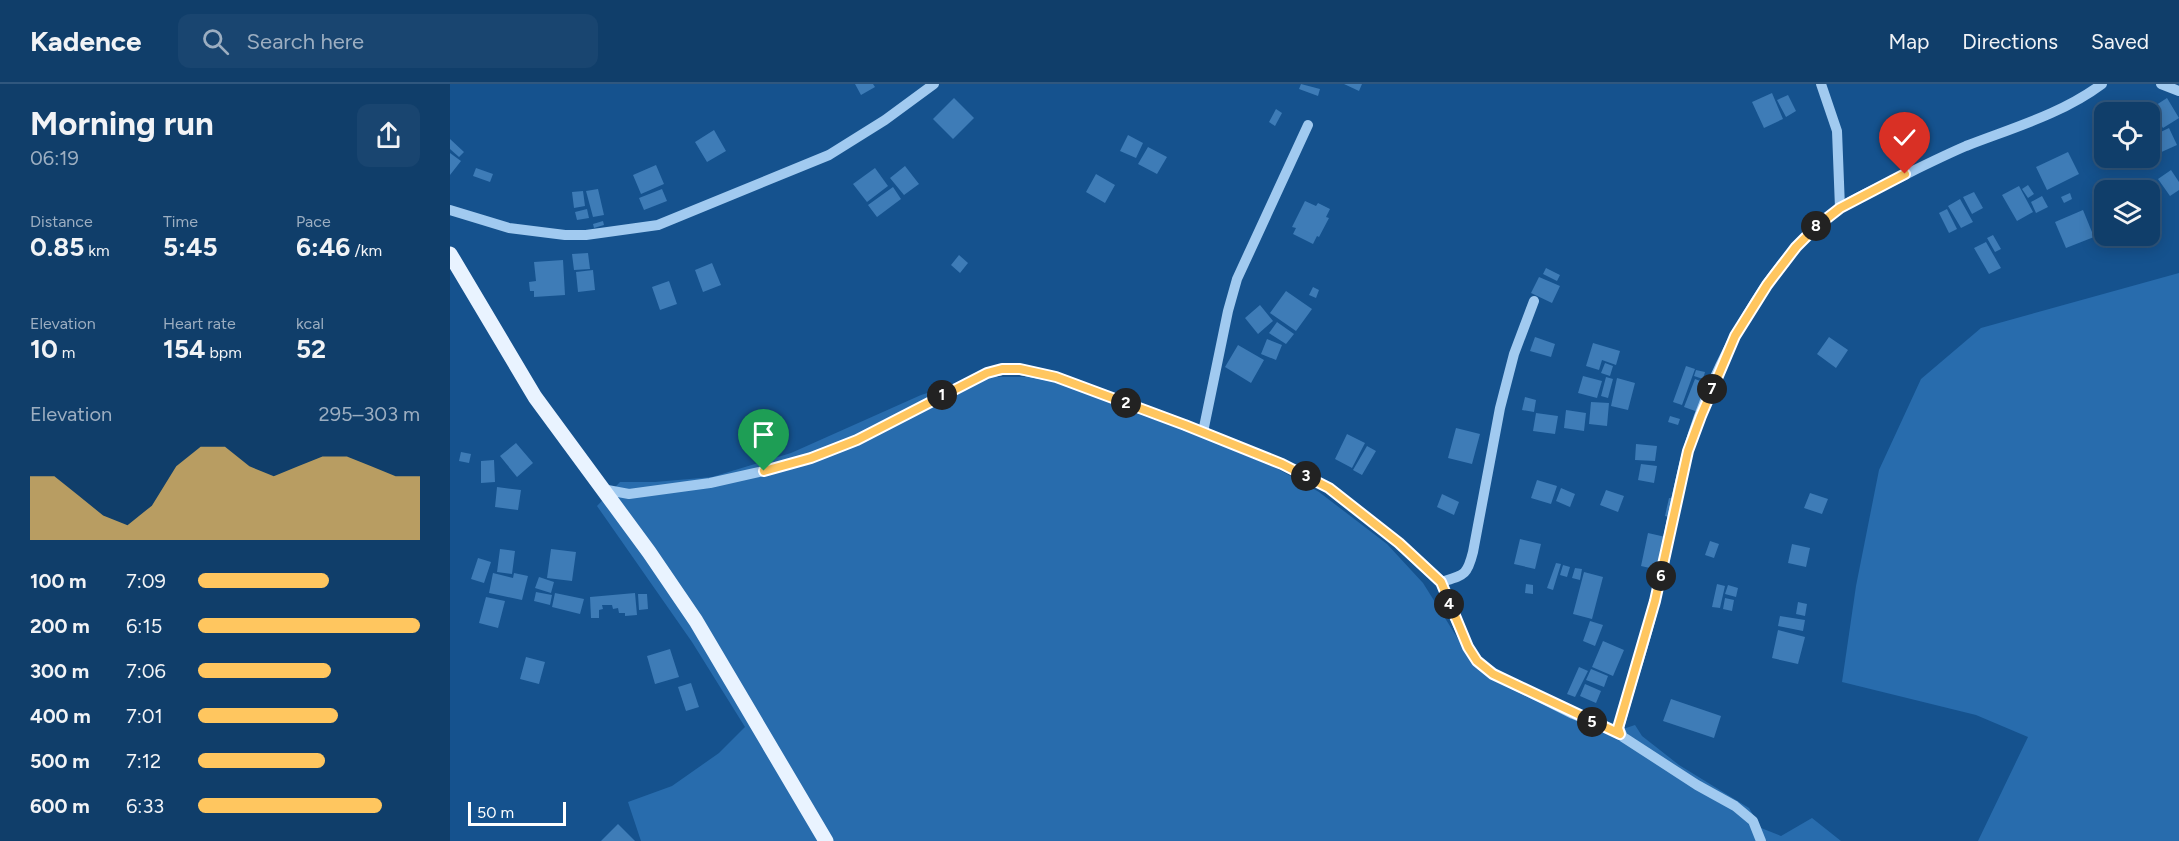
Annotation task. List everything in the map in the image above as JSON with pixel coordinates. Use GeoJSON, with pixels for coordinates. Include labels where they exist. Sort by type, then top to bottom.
{"type":"FeatureCollection","features":[{"type":"Feature","properties":{"kind":"main road"},"geometry":{"type":"LineString","coordinates":[[450,254],[535,397],[649,552],[696,621],[826,841]]}},
{"type":"Feature","properties":{"kind":"street"},"geometry":{"type":"LineString","coordinates":[[450,210],[508,228],[565,235],[586,235],[658,225],[829,155],[885,120],[934,84]]}},
{"type":"Feature","properties":{"kind":"street"},"geometry":{"type":"LineString","coordinates":[[1821,84],[1837,131],[1840,208]]}},
{"type":"Feature","properties":{"kind":"street"},"geometry":{"type":"LineString","coordinates":[[1620,734],[1618,728],[1655,601],[1688,451],[1735,336],[1767,285],[1810,233],[1840,208],[1905,174],[1966,147],[2028,124],[2074,102],[2102,84]]}},
{"type":"Feature","properties":{"kind":"street"},"geometry":{"type":"LineString","coordinates":[[2161,84],[2179,92]]}},
{"type":"Feature","properties":{"kind":"street"},"geometry":{"type":"LineString","coordinates":[[1203,432],[1228,311],[1237,279],[1308,125]]}},
{"type":"Feature","properties":{"kind":"street"},"geometry":{"type":"LineString","coordinates":[[1441,582],[1463,575],[1468,571],[1500,408],[1514,354],[1534,301]]}},
{"type":"Feature","properties":{"kind":"street"},"geometry":{"type":"LineString","coordinates":[[602,489],[629,495],[710,483],[764,471],[811,458],[857,440],[974,379],[1002,369],[1020,369],[1056,377],[1282,464],[1329,488],[1399,543],[1441,582],[1468,647],[1477,661],[1493,674],[1620,734],[1735,806],[1753,821],[1761,841]]}},
{"type":"Feature","properties":{"kind":"shaded area"},"geometry":{"type":"Polygon","coordinates":[[[2179,273],[2179,841],[1978,841],[2028,737],[1976,715],[1842,682],[1856,586],[1879,470],[1921,379],[1981,328],[2179,273]]]}},
{"type":"Feature","properties":{"kind":"shaded area"},"geometry":{"type":"Polygon","coordinates":[[[979,377],[1052,377],[1106,401],[1180,428],[1278,469],[1319,492],[1387,544],[1423,583],[1465,650],[1532,689],[1608,724],[1623,729],[1635,725],[1642,736],[1679,765],[1749,808],[1761,828],[1781,836],[1812,818],[1841,841],[641,841],[628,802],[672,786],[719,753],[745,727],[692,642],[597,506],[620,482],[655,482],[712,477],[791,453],[921,395],[979,377]]]}},
{"type":"Feature","properties":{"kind":"building"},"geometry":{"type":"Polygon","coordinates":[[[855,84],[873,84],[875,87],[861,95],[855,84]]]}},
{"type":"Feature","properties":{"kind":"building"},"geometry":{"type":"Polygon","coordinates":[[[1301,84],[1320,89],[1318,96],[1299,89],[1301,84]]]}},
{"type":"Feature","properties":{"kind":"building"},"geometry":{"type":"Polygon","coordinates":[[[1344,84],[1362,84],[1359,91],[1344,84]]]}},
{"type":"Feature","properties":{"kind":"building"},"geometry":{"type":"Polygon","coordinates":[[[1772,93],[1783,119],[1764,128],[1752,102],[1772,93]]]}},
{"type":"Feature","properties":{"kind":"building"},"geometry":{"type":"Polygon","coordinates":[[[1788,95],[1796,111],[1786,117],[1777,100],[1788,95]]]}},
{"type":"Feature","properties":{"kind":"building"},"geometry":{"type":"Polygon","coordinates":[[[954,98],[974,118],[953,139],[933,119],[954,98]]]}},
{"type":"Feature","properties":{"kind":"building"},"geometry":{"type":"Polygon","coordinates":[[[2167,98],[2179,118],[2163,128],[2160,124],[2160,103],[2167,98]]]}},
{"type":"Feature","properties":{"kind":"building"},"geometry":{"type":"Polygon","coordinates":[[[1276,109],[1282,113],[1275,126],[1269,122],[1276,109]]]}},
{"type":"Feature","properties":{"kind":"building"},"geometry":{"type":"Polygon","coordinates":[[[2169,128],[2177,145],[2160,153],[2160,132],[2169,128]]]}},
{"type":"Feature","properties":{"kind":"building"},"geometry":{"type":"Polygon","coordinates":[[[714,130],[726,151],[707,162],[695,142],[714,130]]]}},
{"type":"Feature","properties":{"kind":"building"},"geometry":{"type":"Polygon","coordinates":[[[1128,135],[1143,143],[1136,158],[1120,151],[1128,135]]]}},
{"type":"Feature","properties":{"kind":"building"},"geometry":{"type":"Polygon","coordinates":[[[450,139],[464,152],[459,157],[450,149],[450,139]]]}},
{"type":"Feature","properties":{"kind":"building"},"geometry":{"type":"Polygon","coordinates":[[[1148,147],[1167,157],[1157,174],[1138,164],[1148,147]]]}},
{"type":"Feature","properties":{"kind":"building"},"geometry":{"type":"Polygon","coordinates":[[[2068,152],[2079,174],[2047,190],[2036,167],[2068,152]]]}},
{"type":"Feature","properties":{"kind":"building"},"geometry":{"type":"Polygon","coordinates":[[[450,153],[461,161],[450,175],[450,153]]]}},
{"type":"Feature","properties":{"kind":"building"},"geometry":{"type":"Polygon","coordinates":[[[656,165],[664,184],[641,194],[633,175],[656,165]]]}},
{"type":"Feature","properties":{"kind":"building"},"geometry":{"type":"Polygon","coordinates":[[[905,166],[919,184],[904,195],[890,178],[905,166]]]}},
{"type":"Feature","properties":{"kind":"building"},"geometry":{"type":"Polygon","coordinates":[[[476,168],[493,174],[490,182],[473,176],[476,168]]]}},
{"type":"Feature","properties":{"kind":"building"},"geometry":{"type":"Polygon","coordinates":[[[875,168],[888,186],[867,202],[853,184],[875,168]]]}},
{"type":"Feature","properties":{"kind":"building"},"geometry":{"type":"Polygon","coordinates":[[[2171,170],[2179,182],[2179,190],[2170,196],[2158,179],[2171,170]]]}},
{"type":"Feature","properties":{"kind":"building"},"geometry":{"type":"Polygon","coordinates":[[[1096,174],[1115,185],[1105,203],[1086,192],[1096,174]]]}},
{"type":"Feature","properties":{"kind":"building"},"geometry":{"type":"Polygon","coordinates":[[[2028,185],[2034,194],[2028,198],[2022,189],[2028,185]]]}},
{"type":"Feature","properties":{"kind":"building"},"geometry":{"type":"Polygon","coordinates":[[[2019,186],[2033,212],[2017,221],[2002,195],[2019,186]]]}},
{"type":"Feature","properties":{"kind":"building"},"geometry":{"type":"Polygon","coordinates":[[[893,187],[901,199],[877,217],[868,205],[893,187]]]}},
{"type":"Feature","properties":{"kind":"building"},"geometry":{"type":"Polygon","coordinates":[[[598,189],[604,215],[593,217],[586,191],[598,189]]]}},
{"type":"Feature","properties":{"kind":"building"},"geometry":{"type":"Polygon","coordinates":[[[662,189],[667,201],[644,210],[639,198],[662,189]]]}},
{"type":"Feature","properties":{"kind":"building"},"geometry":{"type":"Polygon","coordinates":[[[583,191],[585,206],[574,208],[572,192],[583,191]]]}},
{"type":"Feature","properties":{"kind":"building"},"geometry":{"type":"Polygon","coordinates":[[[1974,192],[1983,208],[1972,214],[1963,197],[1974,192]]]}},
{"type":"Feature","properties":{"kind":"building"},"geometry":{"type":"Polygon","coordinates":[[[2070,193],[2072,199],[2064,203],[2061,197],[2070,193]]]}},
{"type":"Feature","properties":{"kind":"building"},"geometry":{"type":"Polygon","coordinates":[[[2042,196],[2048,207],[2036,213],[2031,202],[2042,196]]]}},
{"type":"Feature","properties":{"kind":"building"},"geometry":{"type":"Polygon","coordinates":[[[1960,199],[1973,222],[1961,228],[1948,206],[1960,199]]]}},
{"type":"Feature","properties":{"kind":"building"},"geometry":{"type":"Polygon","coordinates":[[[1305,201],[1316,206],[1318,203],[1330,209],[1326,217],[1329,218],[1313,244],[1293,234],[1296,228],[1292,227],[1305,201]]]}},
{"type":"Feature","properties":{"kind":"building"},"geometry":{"type":"Polygon","coordinates":[[[587,209],[589,218],[577,220],[575,212],[587,209]]]}},
{"type":"Feature","properties":{"kind":"building"},"geometry":{"type":"Polygon","coordinates":[[[1947,209],[1957,229],[1949,233],[1939,213],[1947,209]]]}},
{"type":"Feature","properties":{"kind":"building"},"geometry":{"type":"Polygon","coordinates":[[[2083,210],[2094,237],[2066,248],[2055,222],[2083,210]]]}},
{"type":"Feature","properties":{"kind":"building"},"geometry":{"type":"Polygon","coordinates":[[[603,221],[604,225],[594,228],[593,224],[603,221]]]}},
{"type":"Feature","properties":{"kind":"building"},"geometry":{"type":"Polygon","coordinates":[[[1993,235],[2001,249],[1995,252],[1987,238],[1993,235]]]}},
{"type":"Feature","properties":{"kind":"building"},"geometry":{"type":"Polygon","coordinates":[[[1986,242],[2001,268],[1989,274],[1974,248],[1986,242]]]}},
{"type":"Feature","properties":{"kind":"building"},"geometry":{"type":"Polygon","coordinates":[[[588,253],[590,269],[574,270],[572,254],[588,253]]]}},
{"type":"Feature","properties":{"kind":"building"},"geometry":{"type":"Polygon","coordinates":[[[959,255],[968,263],[960,273],[951,265],[959,255]]]}},
{"type":"Feature","properties":{"kind":"building"},"geometry":{"type":"Polygon","coordinates":[[[563,260],[565,295],[534,297],[534,291],[530,291],[529,282],[536,281],[534,262],[563,260]]]}},
{"type":"Feature","properties":{"kind":"building"},"geometry":{"type":"Polygon","coordinates":[[[712,263],[721,285],[703,292],[695,270],[712,263]]]}},
{"type":"Feature","properties":{"kind":"building"},"geometry":{"type":"Polygon","coordinates":[[[1546,268],[1560,275],[1557,281],[1543,274],[1546,268]]]}},
{"type":"Feature","properties":{"kind":"building"},"geometry":{"type":"Polygon","coordinates":[[[593,270],[595,290],[578,292],[576,272],[593,270]]]}},
{"type":"Feature","properties":{"kind":"building"},"geometry":{"type":"Polygon","coordinates":[[[1539,277],[1560,286],[1552,303],[1531,293],[1539,277]]]}},
{"type":"Feature","properties":{"kind":"building"},"geometry":{"type":"Polygon","coordinates":[[[669,281],[677,304],[660,310],[652,287],[669,281]]]}},
{"type":"Feature","properties":{"kind":"building"},"geometry":{"type":"Polygon","coordinates":[[[1313,287],[1319,290],[1316,298],[1309,295],[1313,287]]]}},
{"type":"Feature","properties":{"kind":"building"},"geometry":{"type":"Polygon","coordinates":[[[1286,291],[1312,309],[1296,331],[1270,313],[1286,291]]]}},
{"type":"Feature","properties":{"kind":"building"},"geometry":{"type":"Polygon","coordinates":[[[1260,305],[1273,321],[1258,334],[1245,318],[1260,305]]]}},
{"type":"Feature","properties":{"kind":"building"},"geometry":{"type":"Polygon","coordinates":[[[1277,322],[1294,334],[1286,344],[1269,333],[1277,322]]]}},
{"type":"Feature","properties":{"kind":"building"},"geometry":{"type":"Polygon","coordinates":[[[1535,337],[1555,344],[1551,357],[1530,351],[1535,337]]]}},
{"type":"Feature","properties":{"kind":"building"},"geometry":{"type":"Polygon","coordinates":[[[1829,337],[1848,350],[1836,368],[1817,354],[1829,337]]]}},
{"type":"Feature","properties":{"kind":"building"},"geometry":{"type":"Polygon","coordinates":[[[1267,339],[1282,345],[1276,360],[1261,354],[1267,339]]]}},
{"type":"Feature","properties":{"kind":"building"},"geometry":{"type":"Polygon","coordinates":[[[1593,343],[1620,351],[1616,365],[1602,360],[1599,370],[1586,366],[1593,343]]]}},
{"type":"Feature","properties":{"kind":"building"},"geometry":{"type":"Polygon","coordinates":[[[1238,345],[1264,360],[1251,383],[1225,367],[1238,345]]]}},
{"type":"Feature","properties":{"kind":"building"},"geometry":{"type":"Polygon","coordinates":[[[1605,363],[1613,366],[1610,376],[1601,373],[1605,363]]]}},
{"type":"Feature","properties":{"kind":"building"},"geometry":{"type":"Polygon","coordinates":[[[1686,366],[1695,369],[1682,405],[1673,402],[1686,366]]]}},
{"type":"Feature","properties":{"kind":"building"},"geometry":{"type":"Polygon","coordinates":[[[1696,370],[1705,372],[1703,379],[1694,376],[1696,370]]]}},
{"type":"Feature","properties":{"kind":"building"},"geometry":{"type":"Polygon","coordinates":[[[1583,376],[1602,381],[1597,398],[1578,393],[1583,376]]]}},
{"type":"Feature","properties":{"kind":"building"},"geometry":{"type":"Polygon","coordinates":[[[1606,377],[1613,379],[1608,398],[1601,396],[1606,377]]]}},
{"type":"Feature","properties":{"kind":"building"},"geometry":{"type":"Polygon","coordinates":[[[1617,378],[1635,383],[1628,410],[1611,406],[1617,378]]]}},
{"type":"Feature","properties":{"kind":"building"},"geometry":{"type":"Polygon","coordinates":[[[1695,379],[1708,384],[1698,412],[1684,407],[1695,379]]]}},
{"type":"Feature","properties":{"kind":"building"},"geometry":{"type":"Polygon","coordinates":[[[1525,397],[1536,400],[1534,412],[1522,410],[1525,397]]]}},
{"type":"Feature","properties":{"kind":"building"},"geometry":{"type":"Polygon","coordinates":[[[1591,402],[1609,403],[1607,426],[1589,424],[1591,402]]]}},
{"type":"Feature","properties":{"kind":"building"},"geometry":{"type":"Polygon","coordinates":[[[1566,410],[1586,413],[1584,431],[1564,428],[1566,410]]]}},
{"type":"Feature","properties":{"kind":"building"},"geometry":{"type":"Polygon","coordinates":[[[1536,413],[1558,416],[1555,434],[1533,431],[1536,413]]]}},
{"type":"Feature","properties":{"kind":"building"},"geometry":{"type":"Polygon","coordinates":[[[1670,416],[1680,419],[1678,425],[1668,422],[1670,416]]]}},
{"type":"Feature","properties":{"kind":"building"},"geometry":{"type":"Polygon","coordinates":[[[1456,428],[1480,434],[1472,464],[1448,458],[1456,428]]]}},
{"type":"Feature","properties":{"kind":"building"},"geometry":{"type":"Polygon","coordinates":[[[1347,434],[1365,443],[1352,468],[1335,459],[1347,434]]]}},
{"type":"Feature","properties":{"kind":"building"},"geometry":{"type":"Polygon","coordinates":[[[516,443],[533,463],[517,477],[500,456],[516,443]]]}},
{"type":"Feature","properties":{"kind":"building"},"geometry":{"type":"Polygon","coordinates":[[[1636,444],[1657,446],[1655,461],[1635,460],[1636,444]]]}},
{"type":"Feature","properties":{"kind":"building"},"geometry":{"type":"Polygon","coordinates":[[[1367,446],[1376,451],[1362,475],[1353,470],[1367,446]]]}},
{"type":"Feature","properties":{"kind":"building"},"geometry":{"type":"Polygon","coordinates":[[[461,452],[471,454],[469,463],[459,461],[461,452]]]}},
{"type":"Feature","properties":{"kind":"building"},"geometry":{"type":"Polygon","coordinates":[[[494,460],[495,482],[481,483],[481,461],[494,460]]]}},
{"type":"Feature","properties":{"kind":"building"},"geometry":{"type":"Polygon","coordinates":[[[1641,464],[1657,466],[1654,483],[1638,480],[1641,464]]]}},
{"type":"Feature","properties":{"kind":"building"},"geometry":{"type":"Polygon","coordinates":[[[1537,480],[1557,486],[1551,504],[1531,498],[1537,480]]]}},
{"type":"Feature","properties":{"kind":"building"},"geometry":{"type":"Polygon","coordinates":[[[497,487],[521,490],[518,510],[495,507],[497,487]]]}},
{"type":"Feature","properties":{"kind":"building"},"geometry":{"type":"Polygon","coordinates":[[[1561,488],[1575,494],[1570,507],[1556,501],[1561,488]]]}},
{"type":"Feature","properties":{"kind":"building"},"geometry":{"type":"Polygon","coordinates":[[[1606,490],[1624,496],[1618,512],[1600,505],[1606,490]]]}},
{"type":"Feature","properties":{"kind":"building"},"geometry":{"type":"Polygon","coordinates":[[[1810,493],[1828,499],[1822,514],[1804,508],[1810,493]]]}},
{"type":"Feature","properties":{"kind":"building"},"geometry":{"type":"Polygon","coordinates":[[[1442,494],[1459,502],[1454,515],[1437,507],[1442,494]]]}},
{"type":"Feature","properties":{"kind":"building"},"geometry":{"type":"Polygon","coordinates":[[[1669,498],[1678,499],[1674,518],[1665,516],[1669,498]]]}},
{"type":"Feature","properties":{"kind":"building"},"geometry":{"type":"Polygon","coordinates":[[[1648,533],[1670,538],[1663,571],[1641,566],[1648,533]]]}},
{"type":"Feature","properties":{"kind":"building"},"geometry":{"type":"Polygon","coordinates":[[[1520,539],[1541,544],[1535,569],[1514,564],[1520,539]]]}},
{"type":"Feature","properties":{"kind":"building"},"geometry":{"type":"Polygon","coordinates":[[[1710,541],[1719,544],[1714,558],[1705,555],[1710,541]]]}},
{"type":"Feature","properties":{"kind":"building"},"geometry":{"type":"Polygon","coordinates":[[[1792,544],[1810,548],[1806,567],[1788,563],[1792,544]]]}},
{"type":"Feature","properties":{"kind":"building"},"geometry":{"type":"Polygon","coordinates":[[[500,549],[515,551],[512,574],[497,572],[500,549]]]}},
{"type":"Feature","properties":{"kind":"building"},"geometry":{"type":"Polygon","coordinates":[[[551,549],[576,552],[572,581],[547,578],[551,549]]]}},
{"type":"Feature","properties":{"kind":"building"},"geometry":{"type":"Polygon","coordinates":[[[478,558],[491,562],[484,583],[471,579],[478,558]]]}},
{"type":"Feature","properties":{"kind":"building"},"geometry":{"type":"Polygon","coordinates":[[[1556,563],[1561,564],[1553,590],[1547,588],[1556,563]]]}},
{"type":"Feature","properties":{"kind":"building"},"geometry":{"type":"Polygon","coordinates":[[[1563,565],[1570,567],[1567,577],[1560,575],[1563,565]]]}},
{"type":"Feature","properties":{"kind":"building"},"geometry":{"type":"Polygon","coordinates":[[[1575,568],[1582,569],[1580,580],[1572,578],[1575,568]]]}},
{"type":"Feature","properties":{"kind":"building"},"geometry":{"type":"Polygon","coordinates":[[[1584,572],[1603,577],[1592,619],[1573,614],[1584,572]]]}},
{"type":"Feature","properties":{"kind":"building"},"geometry":{"type":"Polygon","coordinates":[[[493,573],[513,578],[514,573],[528,576],[522,600],[489,593],[493,573]]]}},
{"type":"Feature","properties":{"kind":"building"},"geometry":{"type":"Polygon","coordinates":[[[539,577],[554,582],[551,593],[535,588],[539,577]]]}},
{"type":"Feature","properties":{"kind":"building"},"geometry":{"type":"Polygon","coordinates":[[[1526,584],[1533,585],[1533,594],[1525,593],[1526,584]]]}},
{"type":"Feature","properties":{"kind":"building"},"geometry":{"type":"Polygon","coordinates":[[[1717,584],[1725,586],[1720,608],[1712,607],[1717,584]]]}},
{"type":"Feature","properties":{"kind":"building"},"geometry":{"type":"Polygon","coordinates":[[[1728,585],[1738,588],[1736,597],[1725,594],[1728,585]]]}},
{"type":"Feature","properties":{"kind":"building"},"geometry":{"type":"Polygon","coordinates":[[[536,592],[552,595],[550,605],[534,601],[536,592]]]}},
{"type":"Feature","properties":{"kind":"building"},"geometry":{"type":"Polygon","coordinates":[[[555,593],[584,599],[580,614],[552,607],[555,593]]]}},
{"type":"Feature","properties":{"kind":"building"},"geometry":{"type":"Polygon","coordinates":[[[635,593],[637,615],[625,616],[625,613],[619,613],[618,608],[613,609],[612,605],[602,605],[603,609],[599,610],[599,618],[591,618],[590,597],[635,593]]]}},
{"type":"Feature","properties":{"kind":"building"},"geometry":{"type":"Polygon","coordinates":[[[638,594],[647,594],[648,609],[639,610],[638,594]]]}},
{"type":"Feature","properties":{"kind":"building"},"geometry":{"type":"Polygon","coordinates":[[[486,597],[505,601],[498,628],[479,623],[486,597]]]}},
{"type":"Feature","properties":{"kind":"building"},"geometry":{"type":"Polygon","coordinates":[[[1725,598],[1734,600],[1732,611],[1723,609],[1725,598]]]}},
{"type":"Feature","properties":{"kind":"building"},"geometry":{"type":"Polygon","coordinates":[[[1798,602],[1807,604],[1805,616],[1796,614],[1798,602]]]}},
{"type":"Feature","properties":{"kind":"building"},"geometry":{"type":"Polygon","coordinates":[[[1780,616],[1805,620],[1803,631],[1778,626],[1780,616]]]}},
{"type":"Feature","properties":{"kind":"building"},"geometry":{"type":"Polygon","coordinates":[[[1590,621],[1603,625],[1595,646],[1583,641],[1590,621]]]}},
{"type":"Feature","properties":{"kind":"building"},"geometry":{"type":"Polygon","coordinates":[[[1778,630],[1805,637],[1798,664],[1772,658],[1778,630]]]}},
{"type":"Feature","properties":{"kind":"building"},"geometry":{"type":"Polygon","coordinates":[[[1603,641],[1624,650],[1613,676],[1592,667],[1603,641]]]}},
{"type":"Feature","properties":{"kind":"building"},"geometry":{"type":"Polygon","coordinates":[[[670,649],[679,677],[655,684],[647,656],[670,649]]]}},
{"type":"Feature","properties":{"kind":"building"},"geometry":{"type":"Polygon","coordinates":[[[526,657],[545,662],[539,684],[520,679],[526,657]]]}},
{"type":"Feature","properties":{"kind":"building"},"geometry":{"type":"Polygon","coordinates":[[[1579,667],[1588,671],[1575,697],[1567,694],[1579,667]]]}},
{"type":"Feature","properties":{"kind":"building"},"geometry":{"type":"Polygon","coordinates":[[[1591,669],[1608,676],[1604,687],[1586,680],[1591,669]]]}},
{"type":"Feature","properties":{"kind":"building"},"geometry":{"type":"Polygon","coordinates":[[[691,683],[699,707],[686,711],[678,687],[691,683]]]}},
{"type":"Feature","properties":{"kind":"building"},"geometry":{"type":"Polygon","coordinates":[[[1585,684],[1601,691],[1596,703],[1580,696],[1585,684]]]}},
{"type":"Feature","properties":{"kind":"building"},"geometry":{"type":"Polygon","coordinates":[[[1671,699],[1721,716],[1714,738],[1663,721],[1671,699]]]}},
{"type":"Feature","properties":{"kind":"building"},"geometry":{"type":"Polygon","coordinates":[[[618,824],[635,841],[601,841],[618,824]]]}},
{"type":"Feature","properties":{"kind":"route"},"geometry":{"type":"LineString","coordinates":[[764,471],[811,458],[857,440],[987,373],[1002,369],[1020,369],[1056,377],[1282,464],[1329,488],[1365,514],[1441,582],[1452,612],[1477,661],[1493,674],[1620,734],[1618,728],[1646,637],[1688,451],[1735,336],[1767,285],[1796,247],[1817,226],[1840,208],[1905,174]]}}]}
